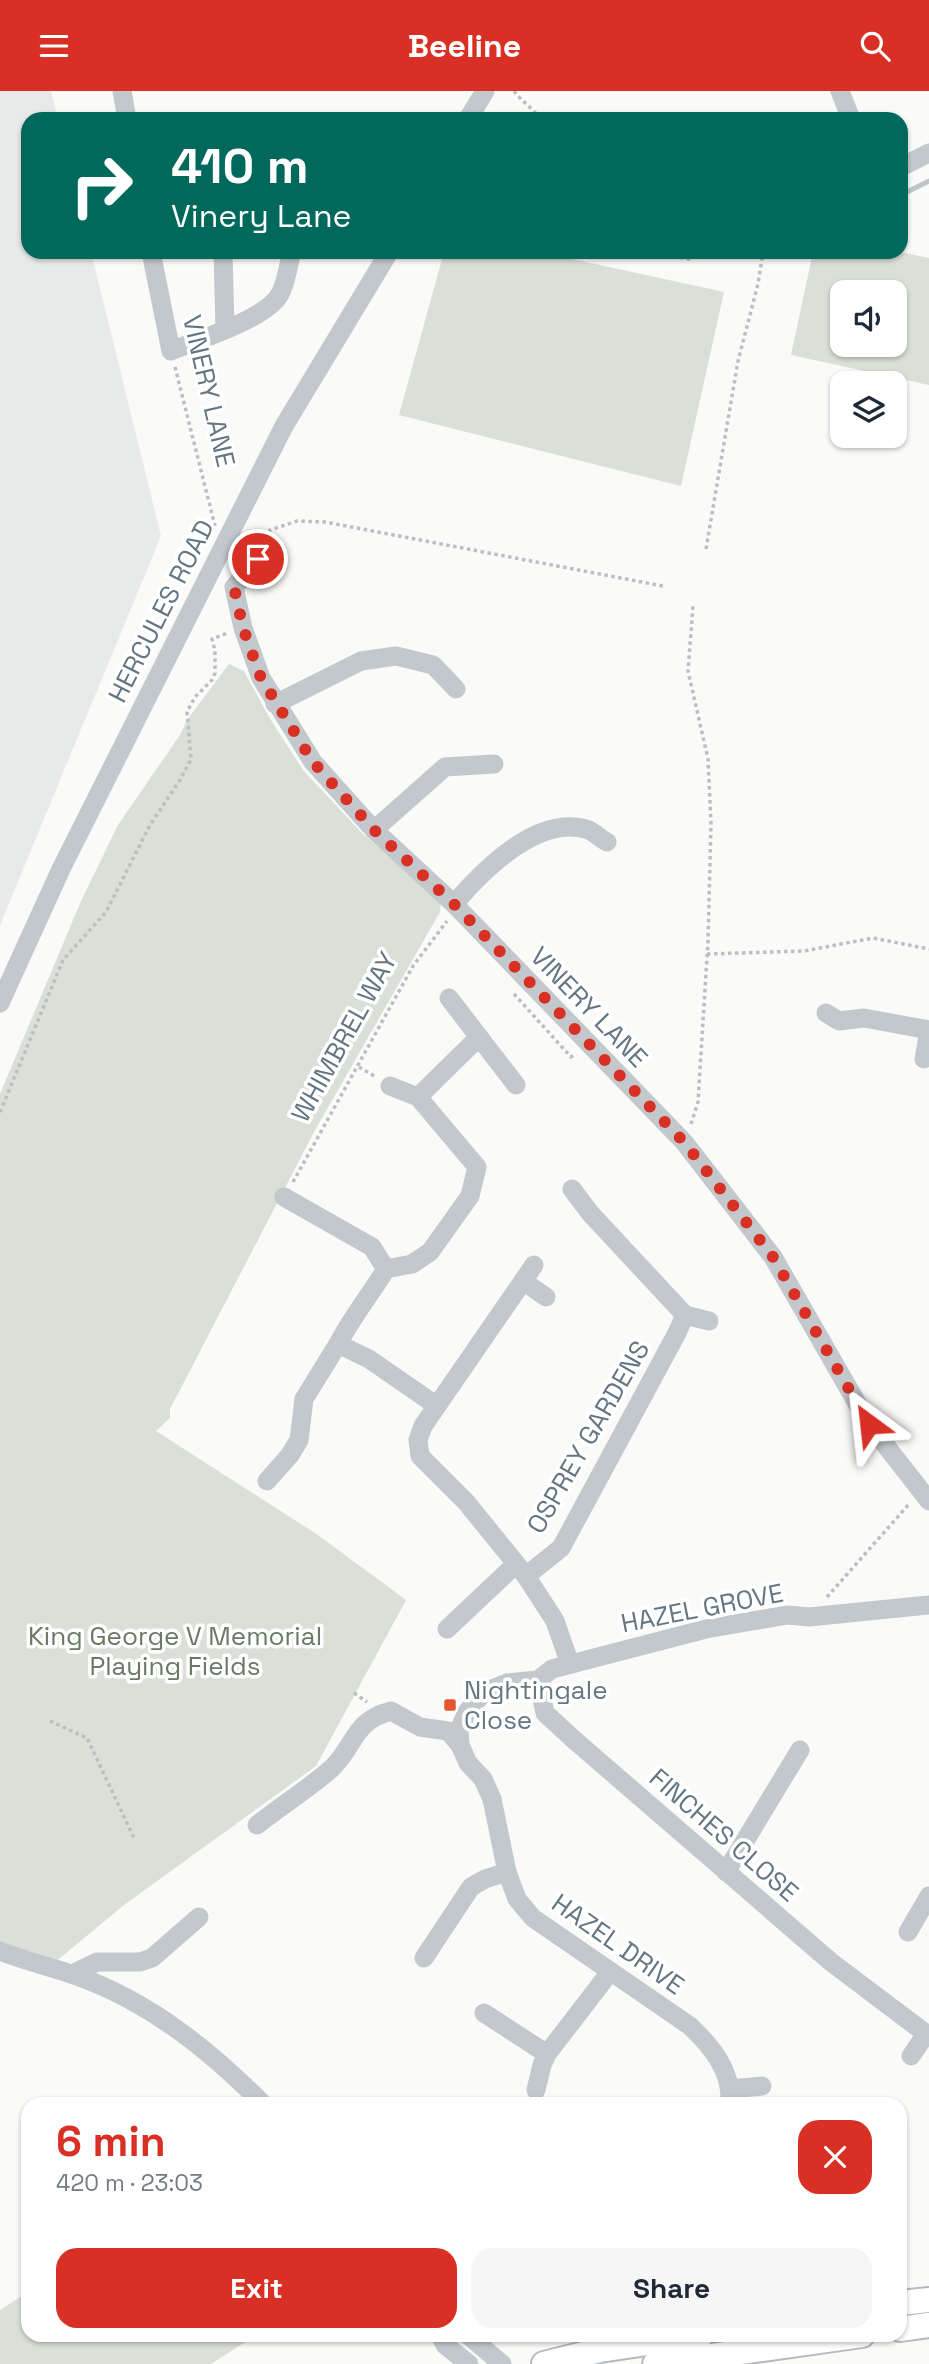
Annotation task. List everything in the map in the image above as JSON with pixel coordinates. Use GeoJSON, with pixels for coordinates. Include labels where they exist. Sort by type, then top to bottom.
{"type":"FeatureCollection","features":[{"type":"Feature","properties":{"kind":"main road"},"geometry":{"type":"LineString","coordinates":[[907,2302],[929,2299]]}},
{"type":"Feature","properties":{"kind":"main road"},"geometry":{"type":"LineString","coordinates":[[907,2328],[929,2325]]}},
{"type":"Feature","properties":{"kind":"main road"},"geometry":{"type":"LineString","coordinates":[[544,2364],[600,2350],[654,2342]]}},
{"type":"Feature","properties":{"kind":"main road"},"geometry":{"type":"LineString","coordinates":[[655,2364],[812,2342]]}},
{"type":"Feature","properties":{"kind":"street"},"geometry":{"type":"LineString","coordinates":[[122,91],[126,112]]}},
{"type":"Feature","properties":{"kind":"street"},"geometry":{"type":"LineString","coordinates":[[472,112],[484,91]]}},
{"type":"Feature","properties":{"kind":"street"},"geometry":{"type":"LineString","coordinates":[[840,91],[848,112]]}},
{"type":"Feature","properties":{"kind":"street"},"geometry":{"type":"LineString","coordinates":[[908,164],[929,153]]}},
{"type":"Feature","properties":{"kind":"street","name":"VINERY LANE"},"geometry":{"type":"LineString","coordinates":[[152,259],[171,351]]}},
{"type":"Feature","properties":{"kind":"street"},"geometry":{"type":"LineString","coordinates":[[223,259],[225,329]]}},
{"type":"Feature","properties":{"kind":"street"},"geometry":{"type":"LineString","coordinates":[[171,351],[262,312],[280,294],[290,259]]}},
{"type":"Feature","properties":{"kind":"street","name":"HERCULES ROAD"},"geometry":{"type":"LineString","coordinates":[[0,1003],[61,869],[284,426],[385,259]]}},
{"type":"Feature","properties":{"kind":"street","name":"VINERY LANE"},"geometry":{"type":"LineString","coordinates":[[258,559],[234,587],[243,628],[261,678],[313,762],[374,830],[455,906],[684,1142],[773,1257],[869,1424],[925,1496]]}},
{"type":"Feature","properties":{"kind":"street"},"geometry":{"type":"LineString","coordinates":[[275,704],[361,661],[396,656],[433,665],[456,689]]}},
{"type":"Feature","properties":{"kind":"street"},"geometry":{"type":"LineString","coordinates":[[374,830],[445,767],[494,764]]}},
{"type":"Feature","properties":{"kind":"street"},"geometry":{"type":"LineString","coordinates":[[455,906],[475,878],[510,848],[559,827],[590,831],[607,842]]}},
{"type":"Feature","properties":{"kind":"street"},"geometry":{"type":"LineString","coordinates":[[449,998],[516,1084]]}},
{"type":"Feature","properties":{"kind":"street"},"geometry":{"type":"LineString","coordinates":[[826,1013],[839,1021],[864,1018],[929,1031],[923,1059]]}},
{"type":"Feature","properties":{"kind":"street"},"geometry":{"type":"LineString","coordinates":[[418,1097],[479,1037]]}},
{"type":"Feature","properties":{"kind":"street"},"geometry":{"type":"LineString","coordinates":[[267,1481],[290,1455],[299,1440],[304,1399],[351,1319],[386,1269],[412,1264],[430,1252],[470,1196],[477,1167],[418,1097],[390,1086]]}},
{"type":"Feature","properties":{"kind":"street"},"geometry":{"type":"LineString","coordinates":[[572,1189],[590,1213],[685,1315],[709,1321]]}},
{"type":"Feature","properties":{"kind":"street"},"geometry":{"type":"LineString","coordinates":[[284,1197],[372,1247],[386,1269]]}},
{"type":"Feature","properties":{"kind":"street"},"geometry":{"type":"LineString","coordinates":[[460,1745],[459,1730],[467,1712],[484,1692],[507,1683],[538,1680],[552,1669],[570,1664],[555,1621],[521,1570],[466,1502],[420,1456],[418,1440],[423,1426],[529,1273],[547,1297]]}},
{"type":"Feature","properties":{"kind":"street","name":"OSPREY GARDENS"},"geometry":{"type":"LineString","coordinates":[[447,1629],[521,1570],[561,1548],[685,1315]]}},
{"type":"Feature","properties":{"kind":"street"},"geometry":{"type":"LineString","coordinates":[[338,1344],[369,1360],[437,1406]]}},
{"type":"Feature","properties":{"kind":"street","name":"HAZEL GROVE"},"geometry":{"type":"LineString","coordinates":[[570,1664],[706,1629],[787,1615],[809,1617],[929,1605]]}},
{"type":"Feature","properties":{"kind":"street","name":"FINCHES CLOSE"},"geometry":{"type":"LineString","coordinates":[[538,1680],[545,1713],[831,1962],[928,2035],[911,2056]]}},
{"type":"Feature","properties":{"kind":"street"},"geometry":{"type":"LineString","coordinates":[[257,1825],[332,1768],[367,1721],[376,1715],[391,1711],[420,1727],[448,1731],[460,1745]]}},
{"type":"Feature","properties":{"kind":"street","name":"HAZEL DRIVE"},"geometry":{"type":"LineString","coordinates":[[460,1745],[468,1763],[483,1779],[492,1799],[507,1871],[517,1899],[533,1918],[690,2026],[712,2047],[731,2096],[762,2086]]}},
{"type":"Feature","properties":{"kind":"street"},"geometry":{"type":"LineString","coordinates":[[726,1873],[800,1750]]}},
{"type":"Feature","properties":{"kind":"street"},"geometry":{"type":"LineString","coordinates":[[424,1958],[471,1887],[507,1871]]}},
{"type":"Feature","properties":{"kind":"street"},"geometry":{"type":"LineString","coordinates":[[918,1923],[929,1896]]}},
{"type":"Feature","properties":{"kind":"street"},"geometry":{"type":"LineString","coordinates":[[72,1974],[97,1962],[140,1962],[152,1958],[199,1917]]}},
{"type":"Feature","properties":{"kind":"street"},"geometry":{"type":"LineString","coordinates":[[0,1951],[72,1974],[125,1996],[203,2047],[248,2097]]}},
{"type":"Feature","properties":{"kind":"street"},"geometry":{"type":"LineString","coordinates":[[536,2089],[547,2054],[610,1972]]}},
{"type":"Feature","properties":{"kind":"street"},"geometry":{"type":"LineString","coordinates":[[484,2013],[547,2054]]}},
{"type":"Feature","properties":{"kind":"street"},"geometry":{"type":"LineString","coordinates":[[476,2342],[502,2364]]}},
{"type":"Feature","properties":{"kind":"street"},"geometry":{"type":"LineString","coordinates":[[443,2348],[469,2364]]}},
{"type":"Feature","properties":{"kind":"path"},"geometry":{"type":"LineString","coordinates":[[514,91],[536,112]]}},
{"type":"Feature","properties":{"kind":"path"},"geometry":{"type":"LineString","coordinates":[[706,549],[738,361],[762,259]]}},
{"type":"Feature","properties":{"kind":"path","name":"VINERY LANE"},"geometry":{"type":"LineString","coordinates":[[171,351],[216,531],[222,522]]}},
{"type":"Feature","properties":{"kind":"path"},"geometry":{"type":"LineString","coordinates":[[258,559],[270,530],[298,520],[325,522],[663,586]]}},
{"type":"Feature","properties":{"kind":"path"},"geometry":{"type":"LineString","coordinates":[[684,1142],[698,1102],[711,824],[708,759],[688,670],[693,606]]}},
{"type":"Feature","properties":{"kind":"path"},"geometry":{"type":"LineString","coordinates":[[0,1112],[63,960],[106,912],[150,825],[180,780],[191,758],[187,712],[195,697],[212,680],[215,673],[212,639],[243,628]]}},
{"type":"Feature","properties":{"kind":"path","name":"WHIMBREL WAY"},"geometry":{"type":"LineString","coordinates":[[284,1197],[413,966],[455,906]]}},
{"type":"Feature","properties":{"kind":"path"},"geometry":{"type":"LineString","coordinates":[[707,954],[804,951],[873,938],[929,949]]}},
{"type":"Feature","properties":{"kind":"path"},"geometry":{"type":"LineString","coordinates":[[809,1617],[925,1496]]}},
{"type":"Feature","properties":{"kind":"path"},"geometry":{"type":"LineString","coordinates":[[50,1721],[87,1738],[134,1838]]}},
{"type":"Feature","properties":{"kind":"shaded area"},"geometry":{"type":"Polygon","coordinates":[[[0,91],[51,91],[56,112],[21,112],[21,259],[93,259],[161,536],[0,925],[0,91]]]}},
{"type":"Feature","properties":{"kind":"green space"},"geometry":{"type":"Polygon","coordinates":[[[908,254],[929,258],[929,385],[907,380],[907,371],[865,371],[791,355],[812,259],[908,259],[908,254]]]}},
{"type":"Feature","properties":{"kind":"green space"},"geometry":{"type":"Polygon","coordinates":[[[442,259],[572,259],[724,292],[681,486],[399,415],[442,259]]]}},
{"type":"Feature","properties":{"kind":"green space","name":"King George V Memorial Playing Fields"},"geometry":{"type":"Polygon","coordinates":[[[229,664],[244,671],[303,770],[363,834],[441,901],[440,912],[314,1132],[170,1409],[170,1418],[156,1431],[318,1535],[406,1600],[316,1766],[124,1905],[54,1963],[0,1944],[0,1094],[81,901],[118,825],[180,735],[187,720],[229,664]]]}},
{"type":"Feature","properties":{"kind":"green space"},"geometry":{"type":"Polygon","coordinates":[[[21,2296],[21,2342],[245,2342],[211,2364],[0,2364],[0,2310],[21,2296]]]}},
{"type":"Feature","properties":{"kind":"waterway"},"geometry":{"type":"LineString","coordinates":[[908,192],[929,181]]}},
{"type":"Feature","properties":{"kind":"place","name":"Nightingale Close"},"geometry":{"type":"Point","coordinates":[450,1705]}},
{"type":"Feature","properties":{"kind":"route"},"geometry":{"type":"LineString","coordinates":[[258,559],[234,587],[243,628],[261,678],[313,762],[374,830],[454,904],[684,1142],[773,1257],[869,1424]]}}]}
